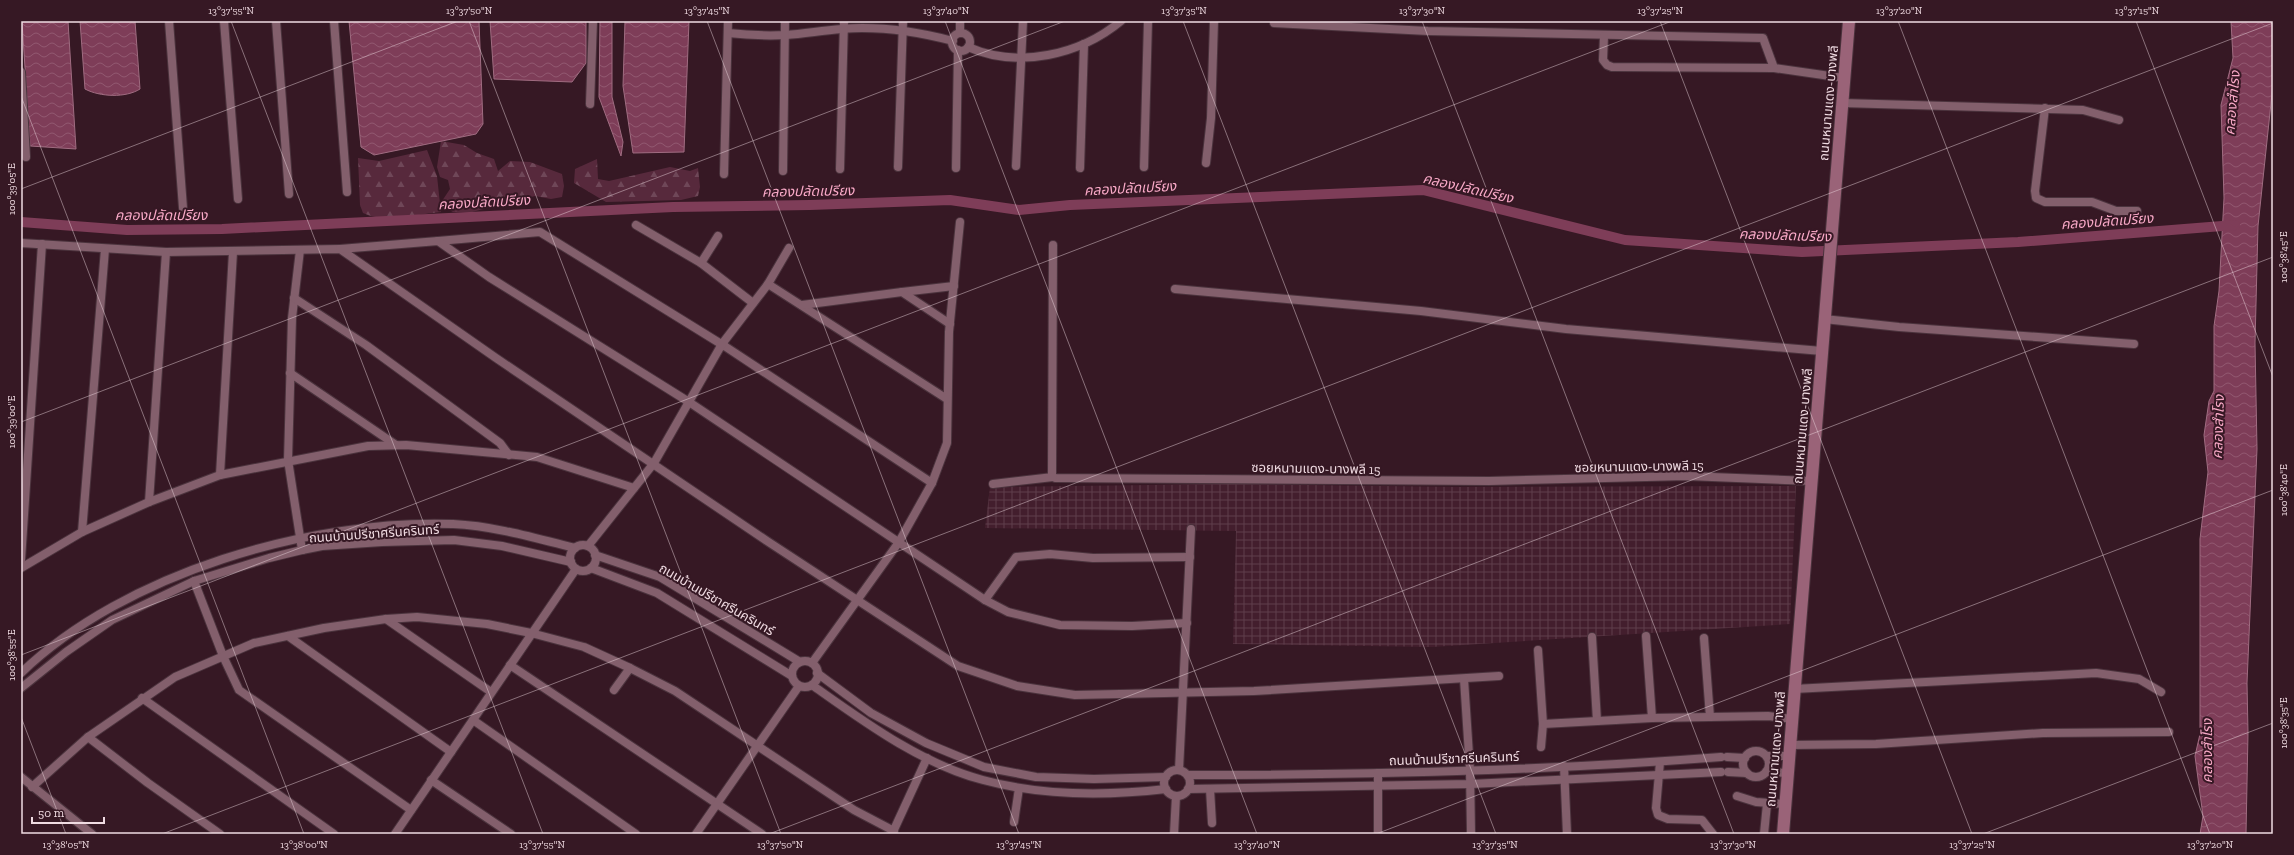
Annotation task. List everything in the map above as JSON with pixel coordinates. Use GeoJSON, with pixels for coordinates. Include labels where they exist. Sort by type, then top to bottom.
{"type":"FeatureCollection","features":[{"type":"Feature","properties":{"kind":"main road","name":"ถนนหนามแดง-บางพลี"},"geometry":{"type":"LineString","coordinates":[[1783,834],[1849,21]]}},
{"type":"Feature","properties":{"kind":"street"},"geometry":{"type":"LineString","coordinates":[[169,21],[183,208]]}},
{"type":"Feature","properties":{"kind":"street"},"geometry":{"type":"LineString","coordinates":[[224,21],[238,199]]}},
{"type":"Feature","properties":{"kind":"street"},"geometry":{"type":"LineString","coordinates":[[276,21],[289,194]]}},
{"type":"Feature","properties":{"kind":"street"},"geometry":{"type":"LineString","coordinates":[[334,21],[347,192]]}},
{"type":"Feature","properties":{"kind":"street"},"geometry":{"type":"LineString","coordinates":[[590,104],[593,21]]}},
{"type":"Feature","properties":{"kind":"street"},"geometry":{"type":"LineString","coordinates":[[724,174],[728,21]]}},
{"type":"Feature","properties":{"kind":"street"},"geometry":{"type":"LineString","coordinates":[[783,171],[786,21]]}},
{"type":"Feature","properties":{"kind":"street"},"geometry":{"type":"LineString","coordinates":[[840,169],[844,21]]}},
{"type":"Feature","properties":{"kind":"street"},"geometry":{"type":"LineString","coordinates":[[898,167],[902,21]]}},
{"type":"Feature","properties":{"kind":"street"},"geometry":{"type":"LineString","coordinates":[[960,21],[960,33]]}},
{"type":"Feature","properties":{"kind":"street"},"geometry":{"type":"LineString","coordinates":[[1016,166],[1023,21]]}},
{"type":"Feature","properties":{"kind":"street"},"geometry":{"type":"LineString","coordinates":[[968,47],[984,54],[1022,57],[1067,51],[1105,34],[1121,21]]}},
{"type":"Feature","properties":{"kind":"street"},"geometry":{"type":"LineString","coordinates":[[1144,167],[1148,21]]}},
{"type":"Feature","properties":{"kind":"street"},"geometry":{"type":"LineString","coordinates":[[1206,163],[1211,118],[1214,21]]}},
{"type":"Feature","properties":{"kind":"street"},"geometry":{"type":"LineString","coordinates":[[1274,23],[1428,31],[1604,36],[1762,38],[1774,68]]}},
{"type":"Feature","properties":{"kind":"street"},"geometry":{"type":"LineString","coordinates":[[728,32],[758,36],[862,28],[902,30],[924,33],[953,42],[958,50],[956,168]]}},
{"type":"Feature","properties":{"kind":"street"},"geometry":{"type":"LineString","coordinates":[[953,42],[955,36],[960,33],[965,34],[969,38],[968,47]]}},
{"type":"Feature","properties":{"kind":"street"},"geometry":{"type":"LineString","coordinates":[[1604,36],[1603,60],[1607,65],[1612,67],[1774,68],[1844,78]]}},
{"type":"Feature","properties":{"kind":"street"},"geometry":{"type":"LineString","coordinates":[[1080,168],[1084,44]]}},
{"type":"Feature","properties":{"kind":"street"},"geometry":{"type":"LineString","coordinates":[[958,50],[964,50],[968,47]]}},
{"type":"Feature","properties":{"kind":"street"},"geometry":{"type":"LineString","coordinates":[[21,72],[26,157]]}},
{"type":"Feature","properties":{"kind":"street"},"geometry":{"type":"LineString","coordinates":[[1842,103],[2083,110],[2119,120]]}},
{"type":"Feature","properties":{"kind":"street"},"geometry":{"type":"LineString","coordinates":[[2045,108],[2035,191],[2036,198],[2045,202],[2092,202],[2116,211],[2136,211]]}},
{"type":"Feature","properties":{"kind":"street"},"geometry":{"type":"LineString","coordinates":[[696,834],[715,804],[800,686],[812,685],[868,725],[927,758],[982,780],[1018,788],[1075,794],[1166,789],[1176,796],[1184,794],[1188,789],[1190,783],[1188,776],[1179,770],[1173,771],[1166,777],[1094,779],[1043,777],[984,768],[926,743],[871,713],[817,673],[812,664],[899,542],[932,483],[947,443],[950,324],[960,222]]}},
{"type":"Feature","properties":{"kind":"street"},"geometry":{"type":"LineString","coordinates":[[636,225],[701,263],[753,303]]}},
{"type":"Feature","properties":{"kind":"street"},"geometry":{"type":"LineString","coordinates":[[21,243],[166,252],[233,252],[340,249],[540,232],[722,344],[932,483]]}},
{"type":"Feature","properties":{"kind":"street"},"geometry":{"type":"LineString","coordinates":[[701,263],[718,236]]}},
{"type":"Feature","properties":{"kind":"street"},"geometry":{"type":"LineString","coordinates":[[438,241],[490,277],[689,402],[986,600],[1008,612],[1060,625],[1132,626],[1187,623]]}},
{"type":"Feature","properties":{"kind":"street"},"geometry":{"type":"LineString","coordinates":[[21,560],[42,244]]}},
{"type":"Feature","properties":{"kind":"street"},"geometry":{"type":"LineString","coordinates":[[1053,245],[1053,477]]}},
{"type":"Feature","properties":{"kind":"street"},"geometry":{"type":"LineString","coordinates":[[591,568],[595,561],[595,556],[588,546],[654,463],[722,344],[768,284],[789,248]]}},
{"type":"Feature","properties":{"kind":"street"},"geometry":{"type":"LineString","coordinates":[[82,532],[106,249]]}},
{"type":"Feature","properties":{"kind":"street"},"geometry":{"type":"LineString","coordinates":[[340,249],[496,358],[654,463],[767,541],[958,666],[1017,686],[1075,696],[1254,691],[1499,676]]}},
{"type":"Feature","properties":{"kind":"street"},"geometry":{"type":"LineString","coordinates":[[300,250],[294,298],[290,373],[288,460],[302,550]]}},
{"type":"Feature","properties":{"kind":"street"},"geometry":{"type":"LineString","coordinates":[[149,502],[166,252]]}},
{"type":"Feature","properties":{"kind":"street"},"geometry":{"type":"LineString","coordinates":[[220,475],[233,252]]}},
{"type":"Feature","properties":{"kind":"street"},"geometry":{"type":"LineString","coordinates":[[768,284],[947,399]]}},
{"type":"Feature","properties":{"kind":"street"},"geometry":{"type":"LineString","coordinates":[[802,305],[954,286]]}},
{"type":"Feature","properties":{"kind":"street"},"geometry":{"type":"LineString","coordinates":[[1175,289],[1421,311],[1566,329],[1822,351]]}},
{"type":"Feature","properties":{"kind":"street"},"geometry":{"type":"LineString","coordinates":[[902,292],[950,324]]}},
{"type":"Feature","properties":{"kind":"street"},"geometry":{"type":"LineString","coordinates":[[294,298],[366,345],[500,443],[509,455]]}},
{"type":"Feature","properties":{"kind":"street"},"geometry":{"type":"LineString","coordinates":[[1824,319],[1899,327],[2134,344]]}},
{"type":"Feature","properties":{"kind":"street"},"geometry":{"type":"LineString","coordinates":[[290,373],[396,445]]}},
{"type":"Feature","properties":{"kind":"street"},"geometry":{"type":"LineString","coordinates":[[21,568],[82,532],[149,502],[220,475],[288,460],[368,446],[396,445],[537,457],[634,488]]}},
{"type":"Feature","properties":{"kind":"street","name":"ซอยหนามแดง-บางพลี 15"},"geometry":{"type":"LineString","coordinates":[[993,484],[1053,477],[1489,481],[1687,476],[1811,481]]}},
{"type":"Feature","properties":{"kind":"street","name":"ถนนบ้านปรีชาศรีนครินทร์"},"geometry":{"type":"LineString","coordinates":[[21,673],[62,640],[107,611],[146,590],[193,570],[266,545],[300,537],[378,527],[454,524],[510,532],[574,548],[580,545],[588,546]]}},
{"type":"Feature","properties":{"kind":"street"},"geometry":{"type":"LineString","coordinates":[[1179,770],[1191,529]]}},
{"type":"Feature","properties":{"kind":"street","name":"ถนนบ้านปรีชาศรีนครินทร์"},"geometry":{"type":"LineString","coordinates":[[21,688],[66,652],[112,620],[194,581],[269,558],[322,546],[382,542],[454,540],[502,546],[573,566],[584,571],[591,568],[657,593],[792,676],[800,686]]}},
{"type":"Feature","properties":{"kind":"street"},"geometry":{"type":"LineString","coordinates":[[395,834],[510,665],[573,566],[570,554],[574,548]]}},
{"type":"Feature","properties":{"kind":"street"},"geometry":{"type":"LineString","coordinates":[[986,600],[1016,557],[1050,554],[1093,558],[1190,557]]}},
{"type":"Feature","properties":{"kind":"street","name":"ถนนบ้านปรีชาศรีนครินทร์"},"geometry":{"type":"LineString","coordinates":[[595,556],[660,577],[800,662],[812,664]]}},
{"type":"Feature","properties":{"kind":"street"},"geometry":{"type":"LineString","coordinates":[[194,581],[223,656],[239,690],[411,810]]}},
{"type":"Feature","properties":{"kind":"street"},"geometry":{"type":"LineString","coordinates":[[32,788],[88,737],[142,698],[175,677],[254,643],[386,619],[417,617],[486,624],[531,633],[584,647],[675,691],[854,810],[893,832],[927,758]]}},
{"type":"Feature","properties":{"kind":"street"},"geometry":{"type":"LineString","coordinates":[[386,619],[491,692]]}},
{"type":"Feature","properties":{"kind":"street"},"geometry":{"type":"LineString","coordinates":[[288,636],[451,752]]}},
{"type":"Feature","properties":{"kind":"street"},"geometry":{"type":"LineString","coordinates":[[1646,636],[1652,718]]}},
{"type":"Feature","properties":{"kind":"street"},"geometry":{"type":"LineString","coordinates":[[1592,637],[1597,721]]}},
{"type":"Feature","properties":{"kind":"street"},"geometry":{"type":"LineString","coordinates":[[1704,638],[1710,718]]}},
{"type":"Feature","properties":{"kind":"street"},"geometry":{"type":"LineString","coordinates":[[1538,650],[1543,724],[1541,747]]}},
{"type":"Feature","properties":{"kind":"street"},"geometry":{"type":"LineString","coordinates":[[792,676],[794,667],[800,662]]}},
{"type":"Feature","properties":{"kind":"street"},"geometry":{"type":"LineString","coordinates":[[510,665],[715,804],[762,834]]}},
{"type":"Feature","properties":{"kind":"street"},"geometry":{"type":"LineString","coordinates":[[614,690],[630,668]]}},
{"type":"Feature","properties":{"kind":"street"},"geometry":{"type":"LineString","coordinates":[[812,685],[817,678],[817,673]]}},
{"type":"Feature","properties":{"kind":"street"},"geometry":{"type":"LineString","coordinates":[[1794,690],[2089,673],[2120,675],[2139,679],[2161,692]]}},
{"type":"Feature","properties":{"kind":"street"},"geometry":{"type":"LineString","coordinates":[[1464,679],[1471,784],[1471,834]]}},
{"type":"Feature","properties":{"kind":"street"},"geometry":{"type":"LineString","coordinates":[[142,698],[334,834]]}},
{"type":"Feature","properties":{"kind":"street"},"geometry":{"type":"LineString","coordinates":[[1543,724],[1652,718],[1768,716],[1792,719]]}},
{"type":"Feature","properties":{"kind":"street"},"geometry":{"type":"LineString","coordinates":[[473,720],[636,834]]}},
{"type":"Feature","properties":{"kind":"street"},"geometry":{"type":"LineString","coordinates":[[1787,773],[1766,772],[1755,777],[1748,773],[1744,765],[1745,758],[1748,754],[1756,751],[1767,756],[1789,750],[2043,733],[2169,732]]}},
{"type":"Feature","properties":{"kind":"street"},"geometry":{"type":"LineString","coordinates":[[88,737],[148,783],[220,834]]}},
{"type":"Feature","properties":{"kind":"street"},"geometry":{"type":"LineString","coordinates":[[1766,772],[1769,762],[1767,756]]}},
{"type":"Feature","properties":{"kind":"street","name":"ถนนบ้านปรีชาศรีนครินทร์"},"geometry":{"type":"LineString","coordinates":[[1188,776],[1378,773],[1660,762],[1724,757],[1745,758]]}},
{"type":"Feature","properties":{"kind":"street"},"geometry":{"type":"LineString","coordinates":[[1660,762],[1656,808],[1658,815],[1662,818],[1702,820],[1713,834]]}},
{"type":"Feature","properties":{"kind":"street"},"geometry":{"type":"LineString","coordinates":[[1564,766],[1563,780],[1567,834]]}},
{"type":"Feature","properties":{"kind":"street","name":"ถนนบ้านปรีชาศรีนครินทร์"},"geometry":{"type":"LineString","coordinates":[[1188,789],[1379,787],[1724,772],[1748,773]]}},
{"type":"Feature","properties":{"kind":"street"},"geometry":{"type":"LineString","coordinates":[[1378,773],[1378,834]]}},
{"type":"Feature","properties":{"kind":"street"},"geometry":{"type":"LineString","coordinates":[[21,777],[82,831],[92,834]]}},
{"type":"Feature","properties":{"kind":"street"},"geometry":{"type":"LineString","coordinates":[[1166,777],[1166,789]]}},
{"type":"Feature","properties":{"kind":"street"},"geometry":{"type":"LineString","coordinates":[[431,780],[511,834]]}},
{"type":"Feature","properties":{"kind":"street"},"geometry":{"type":"LineString","coordinates":[[1014,822],[1018,788]]}},
{"type":"Feature","properties":{"kind":"street"},"geometry":{"type":"LineString","coordinates":[[1210,789],[1212,823]]}},
{"type":"Feature","properties":{"kind":"street"},"geometry":{"type":"LineString","coordinates":[[1174,834],[1176,796]]}},
{"type":"Feature","properties":{"kind":"street"},"geometry":{"type":"LineString","coordinates":[[1737,796],[1767,804],[1785,804]]}},
{"type":"Feature","properties":{"kind":"street"},"geometry":{"type":"LineString","coordinates":[[1764,834],[1767,804]]}},
{"type":"Feature","properties":{"kind":"shaded area"},"geometry":{"type":"Polygon","coordinates":[[[1231,484],[1456,487],[1796,486],[1790,624],[1432,647],[1233,644],[1236,531],[985,528],[990,487],[1231,484]]]}},
{"type":"Feature","properties":{"kind":"green space"},"geometry":{"type":"Polygon","coordinates":[[[441,141],[464,145],[477,153],[494,159],[498,171],[510,161],[530,162],[562,174],[564,186],[562,197],[551,199],[535,196],[472,212],[453,212],[440,205],[441,212],[402,217],[382,218],[363,213],[360,205],[358,158],[379,161],[427,150],[437,176],[440,204],[450,189],[448,180],[440,177],[437,167],[441,141]]]}},
{"type":"Feature","properties":{"kind":"green space"},"geometry":{"type":"Polygon","coordinates":[[[597,159],[598,179],[609,181],[670,167],[690,171],[698,168],[700,187],[698,196],[681,200],[606,202],[574,183],[575,169],[597,159]]]}},
{"type":"Feature","properties":{"kind":"water"},"geometry":{"type":"Polygon","coordinates":[[[22,21],[68,21],[76,149],[30,146],[22,21]]]}},
{"type":"Feature","properties":{"kind":"water"},"geometry":{"type":"Polygon","coordinates":[[[80,21],[135,21],[140,89],[128,94],[105,95],[85,89],[80,21]]]}},
{"type":"Feature","properties":{"kind":"water"},"geometry":{"type":"Polygon","coordinates":[[[349,21],[479,21],[483,124],[476,134],[374,155],[361,147],[349,21]]]}},
{"type":"Feature","properties":{"kind":"water"},"geometry":{"type":"Polygon","coordinates":[[[490,21],[586,21],[586,63],[572,82],[494,79],[490,21]]]}},
{"type":"Feature","properties":{"kind":"water"},"geometry":{"type":"Polygon","coordinates":[[[600,21],[612,21],[612,97],[623,142],[621,156],[599,97],[600,21]]]}},
{"type":"Feature","properties":{"kind":"water"},"geometry":{"type":"Polygon","coordinates":[[[625,21],[689,21],[684,152],[633,153],[623,86],[625,21]]]}},
{"type":"Feature","properties":{"kind":"water","name":"คลองสำโรง"},"geometry":{"type":"Polygon","coordinates":[[[2231,21],[2273,21],[2273,84],[2258,226],[2255,343],[2257,449],[2247,683],[2248,733],[2246,834],[2200,834],[2203,816],[2195,756],[2200,734],[2200,539],[2208,472],[2204,435],[2209,401],[2214,391],[2214,326],[2219,291],[2224,198],[2221,105],[2233,58],[2231,21]]]}},
{"type":"Feature","properties":{"kind":"waterway","name":"คลองปลัดเปรียง"},"geometry":{"type":"LineString","coordinates":[[21,222],[127,230],[222,229],[673,207],[810,205],[950,200],[1019,210],[1070,205],[1423,190],[1625,240],[1802,252],[2018,242],[2235,225]]}}]}
